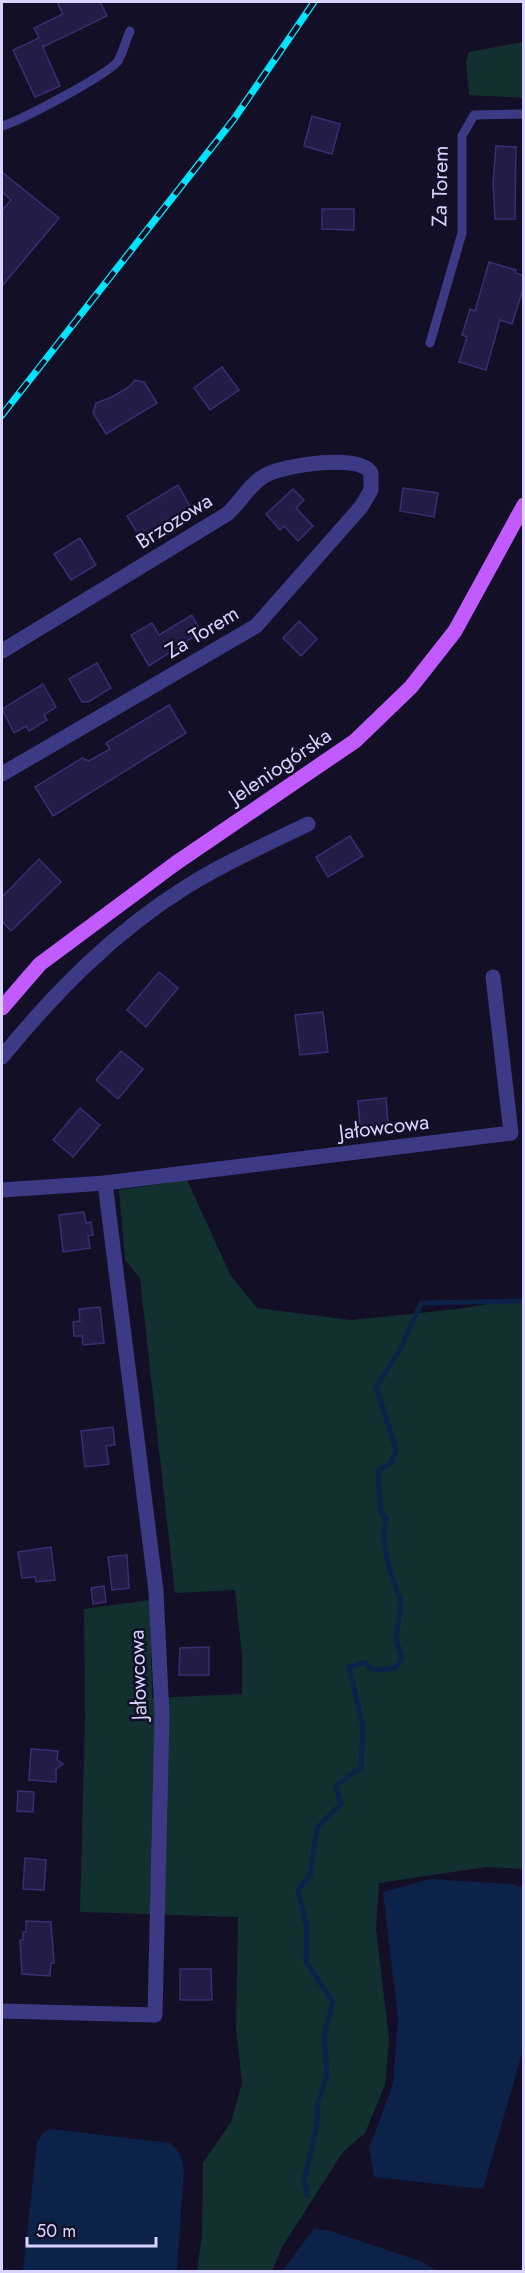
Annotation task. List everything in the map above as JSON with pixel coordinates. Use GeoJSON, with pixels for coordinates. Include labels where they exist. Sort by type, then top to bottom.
{"type":"FeatureCollection","features":[{"type":"Feature","properties":{"kind":"main road","name":"Jeleniogórska"},"geometry":{"type":"LineString","coordinates":[[2,1008],[40,964],[176,863],[355,741],[403,695],[455,631],[524,505]]}},
{"type":"Feature","properties":{"kind":"street","name":"Brzozowa"},"geometry":{"type":"LineString","coordinates":[[2,651],[227,514],[265,475],[286,469],[352,462],[363,465],[371,473]]}},
{"type":"Feature","properties":{"kind":"street","name":"Za Torem"},"geometry":{"type":"LineString","coordinates":[[2,774],[256,626],[361,507],[371,490],[371,473]]}},
{"type":"Feature","properties":{"kind":"street"},"geometry":{"type":"LineString","coordinates":[[2,1057],[56,994],[94,958],[146,916],[186,886],[308,824]]}},
{"type":"Feature","properties":{"kind":"street","name":"Jałowcowa"},"geometry":{"type":"LineString","coordinates":[[2,1190],[105,1183],[511,1133],[493,976]]}},
{"type":"Feature","properties":{"kind":"street","name":"Jałowcowa"},"geometry":{"type":"LineString","coordinates":[[2,2012],[154,2015],[162,1716],[156,1591],[105,1183]]}},
{"type":"Feature","properties":{"kind":"lane"},"geometry":{"type":"LineString","coordinates":[[2,126],[13,123],[69,93],[117,63],[130,31]]}},
{"type":"Feature","properties":{"kind":"lane","name":"Za Torem"},"geometry":{"type":"LineString","coordinates":[[430,343],[462,233],[462,136],[474,115],[524,114]]}},
{"type":"Feature","properties":{"kind":"green space"},"geometry":{"type":"Polygon","coordinates":[[[523,42],[523,98],[469,95],[466,62],[469,52],[523,42]]]}},
{"type":"Feature","properties":{"kind":"green space"},"geometry":{"type":"Polygon","coordinates":[[[187,1180],[231,1276],[257,1308],[351,1320],[458,1309],[523,1298],[523,1869],[486,1867],[379,1883],[376,1929],[389,2039],[385,2085],[365,2133],[343,2152],[282,2247],[272,2271],[197,2271],[202,2235],[203,2163],[231,2122],[242,2083],[236,2028],[238,1917],[80,1912],[85,1718],[84,1609],[150,1600],[152,1698],[242,1694],[242,1656],[235,1590],[175,1593],[140,1278],[125,1260],[119,1190],[187,1180]]]}},
{"type":"Feature","properties":{"kind":"water"},"geometry":{"type":"Polygon","coordinates":[[[430,1879],[511,1884],[523,1887],[523,2050],[483,2189],[374,2177],[369,2148],[393,2084],[398,2019],[383,1892],[430,1879]]]}},
{"type":"Feature","properties":{"kind":"water"},"geometry":{"type":"Polygon","coordinates":[[[52,2129],[170,2143],[176,2148],[184,2169],[177,2271],[23,2271],[37,2142],[44,2132],[52,2129]]]}},
{"type":"Feature","properties":{"kind":"water"},"geometry":{"type":"Polygon","coordinates":[[[314,2229],[328,2230],[423,2262],[437,2271],[282,2271],[314,2229]]]}},
{"type":"Feature","properties":{"kind":"building"},"geometry":{"type":"Polygon","coordinates":[[[57,2],[100,2],[107,16],[43,47],[42,45],[60,86],[35,97],[13,50],[39,38],[34,28],[63,14],[57,2]]]}},
{"type":"Feature","properties":{"kind":"building"},"geometry":{"type":"Polygon","coordinates":[[[312,116],[340,124],[332,154],[304,146],[312,116]]]}},
{"type":"Feature","properties":{"kind":"building"},"geometry":{"type":"Polygon","coordinates":[[[496,146],[516,147],[515,219],[495,219],[493,182],[496,146]]]}},
{"type":"Feature","properties":{"kind":"building"},"geometry":{"type":"Polygon","coordinates":[[[2,172],[59,218],[2,286],[2,210],[11,200],[2,192],[2,172]]]}},
{"type":"Feature","properties":{"kind":"building"},"geometry":{"type":"Polygon","coordinates":[[[322,209],[354,209],[354,230],[322,229],[322,209]]]}},
{"type":"Feature","properties":{"kind":"building"},"geometry":{"type":"Polygon","coordinates":[[[489,262],[516,270],[515,273],[524,276],[524,286],[512,324],[500,320],[486,370],[459,362],[467,337],[462,335],[470,309],[475,311],[489,262]]]}},
{"type":"Feature","properties":{"kind":"building"},"geometry":{"type":"Polygon","coordinates":[[[222,367],[239,390],[210,410],[194,388],[222,367]]]}},
{"type":"Feature","properties":{"kind":"building"},"geometry":{"type":"Polygon","coordinates":[[[135,380],[144,382],[157,403],[106,434],[93,413],[96,403],[129,387],[135,380]]]}},
{"type":"Feature","properties":{"kind":"building"},"geometry":{"type":"Polygon","coordinates":[[[178,485],[191,508],[142,541],[127,516],[178,485]]]}},
{"type":"Feature","properties":{"kind":"building"},"geometry":{"type":"Polygon","coordinates":[[[403,488],[438,493],[434,517],[400,511],[403,488]]]}},
{"type":"Feature","properties":{"kind":"building"},"geometry":{"type":"Polygon","coordinates":[[[293,489],[304,500],[296,508],[313,526],[298,541],[284,526],[280,530],[266,514],[293,489]]]}},
{"type":"Feature","properties":{"kind":"building"},"geometry":{"type":"Polygon","coordinates":[[[80,538],[96,565],[71,580],[54,554],[80,538]]]}},
{"type":"Feature","properties":{"kind":"building"},"geometry":{"type":"Polygon","coordinates":[[[192,615],[201,632],[149,666],[131,635],[152,623],[159,635],[192,615]]]}},
{"type":"Feature","properties":{"kind":"building"},"geometry":{"type":"Polygon","coordinates":[[[299,621],[317,639],[301,656],[283,638],[299,621]]]}},
{"type":"Feature","properties":{"kind":"building"},"geometry":{"type":"Polygon","coordinates":[[[97,663],[111,688],[88,702],[82,702],[69,679],[97,663]]]}},
{"type":"Feature","properties":{"kind":"building"},"geometry":{"type":"Polygon","coordinates":[[[43,684],[56,707],[44,715],[47,720],[29,731],[26,726],[14,733],[2,709],[43,684]]]}},
{"type":"Feature","properties":{"kind":"building"},"geometry":{"type":"Polygon","coordinates":[[[169,705],[186,733],[53,816],[35,787],[82,758],[89,761],[110,749],[106,743],[169,705]]]}},
{"type":"Feature","properties":{"kind":"building"},"geometry":{"type":"Polygon","coordinates":[[[350,836],[363,856],[328,877],[316,857],[350,836]]]}},
{"type":"Feature","properties":{"kind":"building"},"geometry":{"type":"Polygon","coordinates":[[[39,859],[61,882],[11,931],[2,921],[2,897],[39,859]]]}},
{"type":"Feature","properties":{"kind":"building"},"geometry":{"type":"Polygon","coordinates":[[[159,972],[178,988],[146,1027],[127,1010],[159,972]]]}},
{"type":"Feature","properties":{"kind":"building"},"geometry":{"type":"Polygon","coordinates":[[[323,1012],[328,1052],[300,1055],[295,1015],[323,1012]]]}},
{"type":"Feature","properties":{"kind":"building"},"geometry":{"type":"Polygon","coordinates":[[[121,1051],[143,1069],[118,1099],[96,1080],[121,1051]]]}},
{"type":"Feature","properties":{"kind":"building"},"geometry":{"type":"Polygon","coordinates":[[[386,1098],[388,1123],[360,1125],[358,1101],[386,1098]]]}},
{"type":"Feature","properties":{"kind":"building"},"geometry":{"type":"Polygon","coordinates":[[[80,1108],[100,1125],[73,1157],[53,1140],[80,1108]]]}},
{"type":"Feature","properties":{"kind":"building"},"geometry":{"type":"Polygon","coordinates":[[[84,1212],[86,1223],[91,1222],[93,1235],[88,1236],[90,1248],[63,1252],[59,1215],[84,1212]]]}},
{"type":"Feature","properties":{"kind":"building"},"geometry":{"type":"Polygon","coordinates":[[[100,1307],[104,1343],[83,1345],[82,1336],[74,1336],[73,1322],[80,1321],[79,1309],[100,1307]]]}},
{"type":"Feature","properties":{"kind":"building"},"geometry":{"type":"Polygon","coordinates":[[[113,1427],[115,1445],[106,1446],[109,1464],[85,1467],[81,1431],[113,1427]]]}},
{"type":"Feature","properties":{"kind":"building"},"geometry":{"type":"Polygon","coordinates":[[[51,1547],[55,1580],[36,1582],[35,1577],[22,1578],[18,1552],[51,1547]]]}},
{"type":"Feature","properties":{"kind":"building"},"geometry":{"type":"Polygon","coordinates":[[[127,1555],[129,1588],[112,1590],[108,1557],[127,1555]]]}},
{"type":"Feature","properties":{"kind":"building"},"geometry":{"type":"Polygon","coordinates":[[[104,1586],[106,1602],[93,1604],[91,1588],[104,1586]]]}},
{"type":"Feature","properties":{"kind":"building"},"geometry":{"type":"Polygon","coordinates":[[[209,1647],[209,1675],[179,1675],[180,1648],[209,1647]]]}},
{"type":"Feature","properties":{"kind":"building"},"geometry":{"type":"Polygon","coordinates":[[[31,1749],[58,1751],[57,1760],[63,1764],[56,1769],[56,1782],[29,1780],[31,1749]]]}},
{"type":"Feature","properties":{"kind":"building"},"geometry":{"type":"Polygon","coordinates":[[[18,1791],[34,1792],[33,1812],[17,1811],[18,1791]]]}},
{"type":"Feature","properties":{"kind":"building"},"geometry":{"type":"Polygon","coordinates":[[[25,1858],[46,1860],[44,1890],[23,1889],[25,1858]]]}},
{"type":"Feature","properties":{"kind":"building"},"geometry":{"type":"Polygon","coordinates":[[[26,1921],[51,1922],[54,1963],[51,1963],[50,1976],[22,1974],[20,1940],[23,1940],[23,1932],[26,1932],[26,1921]]]}},
{"type":"Feature","properties":{"kind":"building"},"geometry":{"type":"Polygon","coordinates":[[[180,1969],[211,1969],[212,2000],[180,2000],[180,1969]]]}},
{"type":"Feature","properties":{"kind":"waterway"},"geometry":{"type":"LineString","coordinates":[[308,2196],[304,2181],[317,2125],[317,2106],[327,2075],[324,2036],[333,2002],[306,1962],[307,1928],[298,1890],[310,1876],[317,1828],[341,1804],[336,1786],[361,1767],[363,1727],[349,1667],[365,1662],[371,1670],[395,1668],[402,1659],[396,1639],[401,1601],[389,1568],[383,1533],[387,1519],[381,1513],[378,1471],[392,1462],[396,1449],[376,1387],[400,1350],[421,1303],[524,1301]]}},
{"type":"Feature","properties":{"kind":"railway"},"geometry":{"type":"LineString","coordinates":[[2,415],[234,119],[314,2]]}}]}
